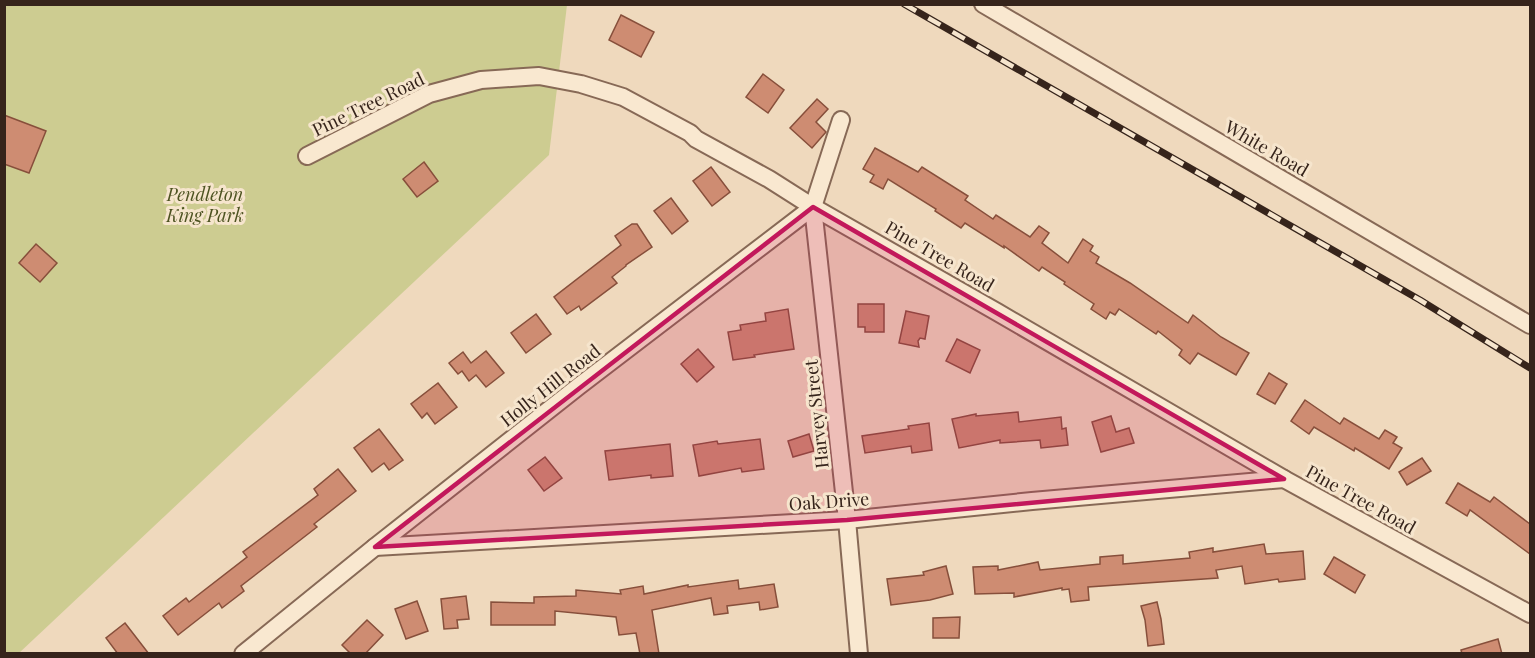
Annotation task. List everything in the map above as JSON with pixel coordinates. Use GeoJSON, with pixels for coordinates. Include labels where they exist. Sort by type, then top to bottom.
{"type":"FeatureCollection","features":[{"type":"Feature","properties":{"kind":"street","name":"White Road"},"geometry":{"type":"LineString","coordinates":[[983,4],[1530,325]]}},
{"type":"Feature","properties":{"kind":"street","name":"Pine Tree Road"},"geometry":{"type":"LineString","coordinates":[[307,156],[429,94],[481,80],[539,76],[580,84],[623,97],[690,133],[696,139],[769,179],[813,207],[1284,479],[1530,614]]}},
{"type":"Feature","properties":{"kind":"street"},"geometry":{"type":"LineString","coordinates":[[813,207],[841,120]]}},
{"type":"Feature","properties":{"kind":"street","name":"Harvey Street"},"geometry":{"type":"LineString","coordinates":[[813,207],[859,654]]}},
{"type":"Feature","properties":{"kind":"street","name":"Holly Hill Road"},"geometry":{"type":"LineString","coordinates":[[243,654],[606,365],[813,207]]}},
{"type":"Feature","properties":{"kind":"street","name":"Oak Drive"},"geometry":{"type":"LineString","coordinates":[[375,547],[846,520],[1284,479]]}},
{"type":"Feature","properties":{"kind":"highlighted area"},"geometry":{"type":"Polygon","coordinates":[[[813,207],[1284,479],[847,520],[375,547],[813,207]]]}},
{"type":"Feature","properties":{"kind":"green space","name":"Pendleton King Park"},"geometry":{"type":"Polygon","coordinates":[[[4,5],[567,5],[549,155],[18,654],[4,653],[4,5]]]}},
{"type":"Feature","properties":{"kind":"building"},"geometry":{"type":"Polygon","coordinates":[[[621,15],[654,32],[641,57],[609,40],[621,15]]]}},
{"type":"Feature","properties":{"kind":"building"},"geometry":{"type":"Polygon","coordinates":[[[763,74],[784,90],[768,113],[746,97],[763,74]]]}},
{"type":"Feature","properties":{"kind":"building"},"geometry":{"type":"Polygon","coordinates":[[[817,99],[828,109],[816,122],[826,132],[812,148],[790,128],[817,99]]]}},
{"type":"Feature","properties":{"kind":"building"},"geometry":{"type":"Polygon","coordinates":[[[4,115],[46,131],[29,173],[4,164],[4,115]]]}},
{"type":"Feature","properties":{"kind":"building"},"geometry":{"type":"Polygon","coordinates":[[[875,148],[918,172],[922,167],[968,196],[965,200],[993,219],[996,215],[1030,237],[1039,226],[1049,233],[1042,243],[1068,263],[1083,239],[1093,246],[1090,251],[1099,257],[1096,263],[1130,283],[1188,323],[1193,315],[1221,337],[1249,353],[1236,375],[1198,353],[1190,364],[1179,355],[1182,350],[1158,331],[1156,334],[1119,309],[1115,315],[1110,312],[1106,319],[1091,309],[1094,304],[1042,267],[1039,271],[1004,246],[1004,248],[965,223],[961,228],[935,211],[936,209],[888,179],[883,189],[870,182],[874,175],[863,169],[875,148]]]}},
{"type":"Feature","properties":{"kind":"building"},"geometry":{"type":"Polygon","coordinates":[[[424,162],[438,181],[417,197],[403,179],[424,162]]]}},
{"type":"Feature","properties":{"kind":"building"},"geometry":{"type":"Polygon","coordinates":[[[711,167],[730,192],[712,206],[693,181],[711,167]]]}},
{"type":"Feature","properties":{"kind":"building"},"geometry":{"type":"Polygon","coordinates":[[[671,198],[688,221],[672,234],[654,211],[671,198]]]}},
{"type":"Feature","properties":{"kind":"building"},"geometry":{"type":"Polygon","coordinates":[[[632,224],[637,224],[652,247],[612,277],[617,283],[581,310],[579,306],[567,314],[554,297],[621,245],[615,236],[632,224]]]}},
{"type":"Feature","properties":{"kind":"building"},"geometry":{"type":"Polygon","coordinates":[[[36,244],[57,263],[40,282],[19,263],[36,244]]]}},
{"type":"Feature","properties":{"kind":"building"},"geometry":{"type":"Polygon","coordinates":[[[858,304],[884,304],[884,332],[865,332],[865,327],[858,327],[858,304]]]}},
{"type":"Feature","properties":{"kind":"building"},"geometry":{"type":"Polygon","coordinates":[[[788,309],[794,349],[733,360],[728,332],[741,330],[740,325],[766,321],[765,313],[788,309]]]}},
{"type":"Feature","properties":{"kind":"building"},"geometry":{"type":"Polygon","coordinates":[[[906,311],[929,316],[925,339],[920,338],[919,347],[899,343],[906,311]]]}},
{"type":"Feature","properties":{"kind":"building"},"geometry":{"type":"Polygon","coordinates":[[[536,314],[551,334],[526,353],[511,333],[536,314]]]}},
{"type":"Feature","properties":{"kind":"building"},"geometry":{"type":"Polygon","coordinates":[[[957,339],[980,350],[970,373],[946,361],[957,339]]]}},
{"type":"Feature","properties":{"kind":"building"},"geometry":{"type":"Polygon","coordinates":[[[698,349],[714,367],[697,382],[681,364],[698,349]]]}},
{"type":"Feature","properties":{"kind":"building"},"geometry":{"type":"Polygon","coordinates":[[[486,351],[504,373],[486,387],[476,375],[469,381],[462,371],[458,374],[449,363],[463,352],[471,363],[486,351]]]}},
{"type":"Feature","properties":{"kind":"building"},"geometry":{"type":"Polygon","coordinates":[[[1269,373],[1287,384],[1275,404],[1257,394],[1269,373]]]}},
{"type":"Feature","properties":{"kind":"building"},"geometry":{"type":"Polygon","coordinates":[[[438,383],[457,407],[435,424],[427,413],[422,418],[411,404],[438,383]]]}},
{"type":"Feature","properties":{"kind":"building"},"geometry":{"type":"Polygon","coordinates":[[[1305,400],[1340,424],[1344,418],[1379,439],[1385,430],[1397,437],[1393,443],[1402,448],[1389,469],[1314,427],[1309,434],[1291,421],[1305,400]]]}},
{"type":"Feature","properties":{"kind":"building"},"geometry":{"type":"Polygon","coordinates":[[[1018,412],[1019,422],[1061,417],[1062,429],[1066,428],[1068,445],[1041,448],[1040,440],[1000,443],[1000,440],[959,448],[952,419],[976,414],[976,416],[1018,412]]]}},
{"type":"Feature","properties":{"kind":"building"},"geometry":{"type":"Polygon","coordinates":[[[1111,416],[1116,432],[1129,428],[1134,443],[1101,452],[1092,422],[1111,416]]]}},
{"type":"Feature","properties":{"kind":"building"},"geometry":{"type":"Polygon","coordinates":[[[929,423],[932,450],[912,453],[911,446],[865,453],[862,436],[909,429],[908,426],[929,423]]]}},
{"type":"Feature","properties":{"kind":"building"},"geometry":{"type":"Polygon","coordinates":[[[379,429],[403,460],[389,470],[384,463],[372,472],[354,448],[379,429]]]}},
{"type":"Feature","properties":{"kind":"building"},"geometry":{"type":"Polygon","coordinates":[[[809,434],[814,451],[793,457],[788,441],[809,434]]]}},
{"type":"Feature","properties":{"kind":"building"},"geometry":{"type":"Polygon","coordinates":[[[760,439],[764,469],[742,472],[741,468],[699,476],[693,445],[717,441],[718,444],[760,439]]]}},
{"type":"Feature","properties":{"kind":"building"},"geometry":{"type":"Polygon","coordinates":[[[670,444],[673,476],[651,478],[651,475],[609,480],[605,451],[670,444]]]}},
{"type":"Feature","properties":{"kind":"building"},"geometry":{"type":"Polygon","coordinates":[[[545,457],[562,478],[544,491],[528,470],[545,457]]]}},
{"type":"Feature","properties":{"kind":"building"},"geometry":{"type":"Polygon","coordinates":[[[1422,458],[1431,471],[1407,485],[1399,472],[1422,458]]]}},
{"type":"Feature","properties":{"kind":"building"},"geometry":{"type":"Polygon","coordinates":[[[338,469],[356,491],[314,524],[317,527],[241,586],[244,591],[222,608],[219,603],[178,635],[163,616],[186,598],[189,602],[247,557],[243,552],[318,495],[314,489],[338,469]]]}},
{"type":"Feature","properties":{"kind":"building"},"geometry":{"type":"Polygon","coordinates":[[[1458,483],[1490,502],[1494,497],[1530,524],[1530,554],[1470,510],[1467,516],[1446,503],[1458,483]]]}},
{"type":"Feature","properties":{"kind":"building"},"geometry":{"type":"Polygon","coordinates":[[[1264,544],[1266,554],[1303,551],[1305,579],[1279,582],[1278,579],[1245,584],[1242,566],[1216,570],[1218,578],[1088,587],[1089,600],[1071,602],[1069,589],[1062,590],[1062,588],[1014,597],[1014,593],[975,594],[973,567],[998,566],[998,570],[1038,562],[1040,570],[1100,564],[1100,557],[1123,555],[1123,564],[1190,558],[1189,552],[1213,548],[1213,552],[1264,544]]]}},
{"type":"Feature","properties":{"kind":"building"},"geometry":{"type":"Polygon","coordinates":[[[1334,557],[1365,575],[1355,593],[1324,574],[1334,557]]]}},
{"type":"Feature","properties":{"kind":"building"},"geometry":{"type":"Polygon","coordinates":[[[946,566],[953,594],[930,600],[891,605],[887,579],[924,575],[923,572],[946,566]]]}},
{"type":"Feature","properties":{"kind":"building"},"geometry":{"type":"Polygon","coordinates":[[[738,580],[739,589],[774,584],[778,607],[760,610],[759,602],[727,606],[728,613],[714,615],[711,598],[652,610],[659,654],[640,654],[636,633],[619,635],[616,617],[555,611],[555,625],[491,625],[491,602],[534,603],[534,597],[576,596],[576,590],[621,594],[620,590],[643,586],[644,594],[688,585],[688,587],[738,580]]]}},
{"type":"Feature","properties":{"kind":"building"},"geometry":{"type":"Polygon","coordinates":[[[466,596],[469,619],[457,620],[458,628],[444,629],[441,599],[466,596]]]}},
{"type":"Feature","properties":{"kind":"building"},"geometry":{"type":"Polygon","coordinates":[[[417,601],[428,631],[406,639],[395,609],[417,601]]]}},
{"type":"Feature","properties":{"kind":"building"},"geometry":{"type":"Polygon","coordinates":[[[1157,602],[1164,644],[1148,646],[1141,606],[1157,602]]]}},
{"type":"Feature","properties":{"kind":"building"},"geometry":{"type":"Polygon","coordinates":[[[960,617],[959,638],[933,638],[933,618],[960,617]]]}},
{"type":"Feature","properties":{"kind":"building"},"geometry":{"type":"Polygon","coordinates":[[[367,620],[383,635],[365,654],[351,654],[342,645],[367,620]]]}},
{"type":"Feature","properties":{"kind":"building"},"geometry":{"type":"Polygon","coordinates":[[[125,623],[149,654],[118,654],[106,638],[125,623]]]}},
{"type":"Feature","properties":{"kind":"building"},"geometry":{"type":"Polygon","coordinates":[[[1498,639],[1502,654],[1462,654],[1461,650],[1498,639]]]}},
{"type":"Feature","properties":{"kind":"railway"},"geometry":{"type":"LineString","coordinates":[[904,4],[1420,300],[1530,368]]}}]}
